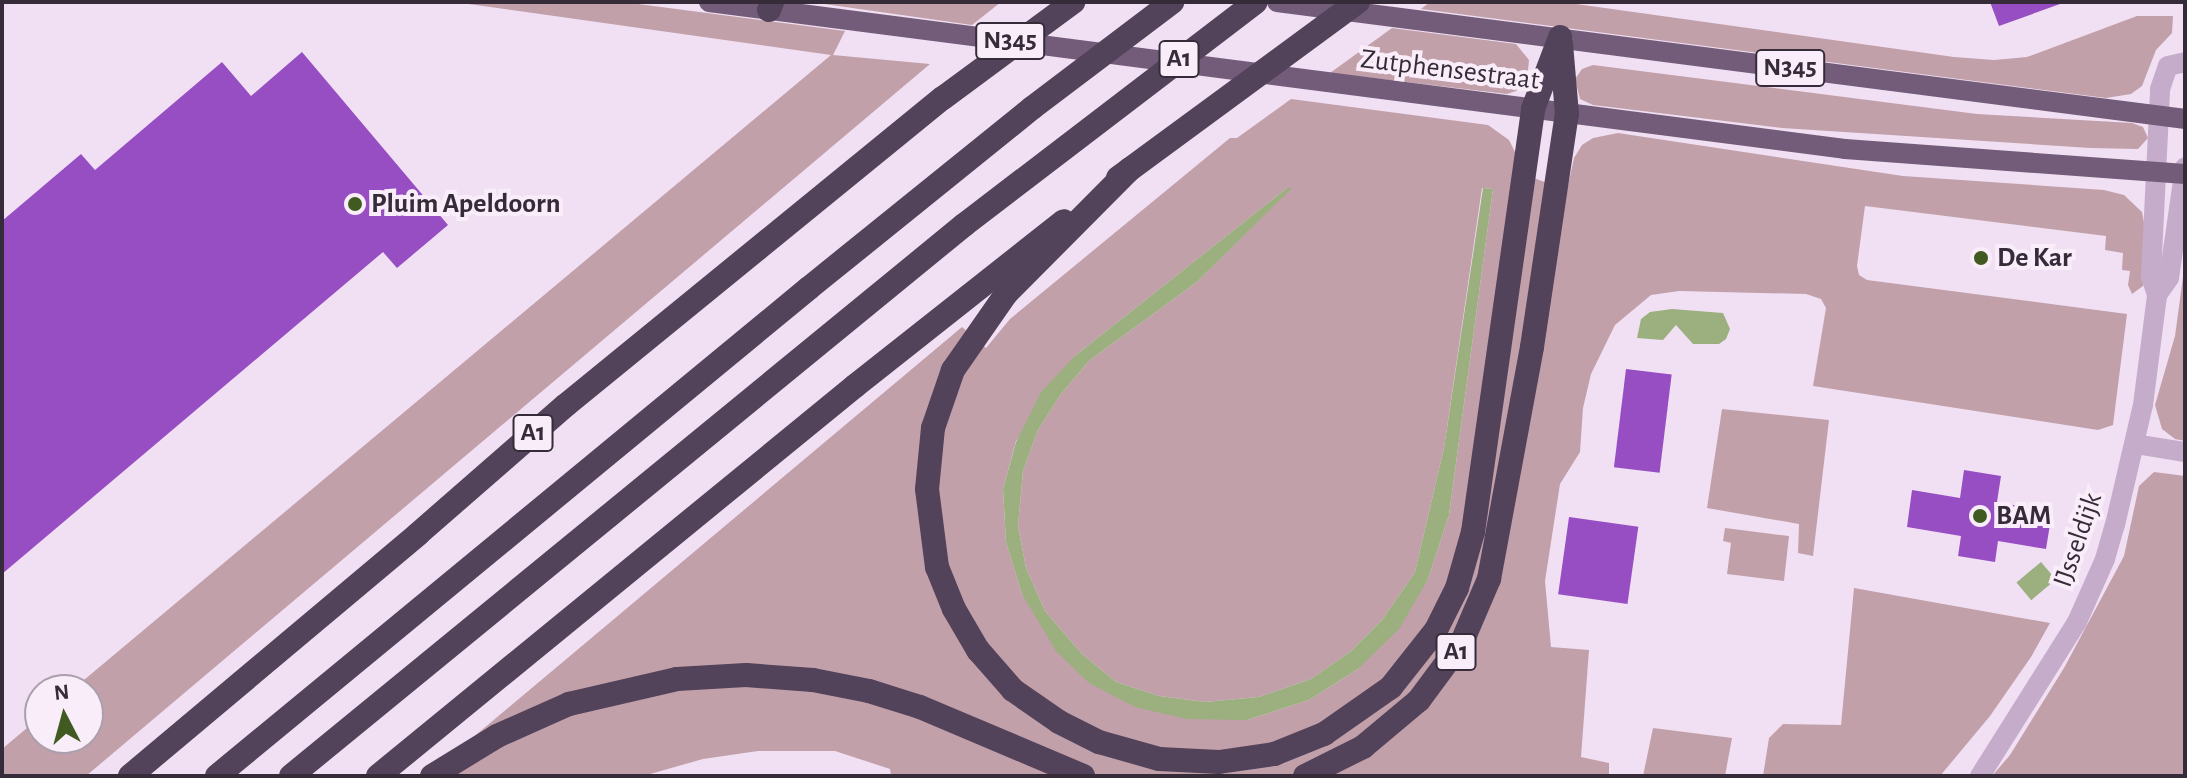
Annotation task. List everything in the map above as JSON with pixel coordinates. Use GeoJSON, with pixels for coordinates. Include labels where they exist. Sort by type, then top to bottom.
{"type":"FeatureCollection","features":[{"type":"Feature","properties":{"kind":"highway","name":"A1"},"geometry":{"type":"LineString","coordinates":[[130,776],[566,405],[943,98],[1073,2]]}},
{"type":"Feature","properties":{"kind":"highway","name":"A1"},"geometry":{"type":"LineString","coordinates":[[217,776],[1032,108],[1172,2]]}},
{"type":"Feature","properties":{"kind":"highway","name":"A1"},"geometry":{"type":"LineString","coordinates":[[291,776],[720,422],[1102,117],[1256,2]]}},
{"type":"Feature","properties":{"kind":"highway","name":"A1"},"geometry":{"type":"LineString","coordinates":[[378,776],[855,386],[1130,169],[1358,2]]}},
{"type":"Feature","properties":{"kind":"highway"},"geometry":{"type":"LineString","coordinates":[[1533,109],[1560,37]]}},
{"type":"Feature","properties":{"kind":"highway"},"geometry":{"type":"LineString","coordinates":[[1560,37],[1567,114]]}},
{"type":"Feature","properties":{"kind":"highway","name":"A1"},"geometry":{"type":"LineString","coordinates":[[1130,169],[1006,294],[953,370],[933,428],[927,489],[932,542],[944,586],[966,631],[994,670],[1031,705],[1079,734],[1132,754],[1189,762],[1245,760],[1274,754],[1324,734],[1391,687],[1422,650],[1457,588],[1473,532],[1533,109]]}},
{"type":"Feature","properties":{"kind":"highway","name":"A1"},"geometry":{"type":"LineString","coordinates":[[1305,776],[1341,760],[1382,734],[1419,700],[1462,642],[1489,579],[1532,347],[1567,114]]}},
{"type":"Feature","properties":{"kind":"highway"},"geometry":{"type":"LineString","coordinates":[[432,776],[497,736],[569,704],[677,679],[746,675],[813,680],[896,699],[1083,776]]}},
{"type":"Feature","properties":{"kind":"main road","name":"Zutphensestraat"},"geometry":{"type":"LineString","coordinates":[[709,2],[770,5],[1567,114],[1872,152],[2184,174]]}},
{"type":"Feature","properties":{"kind":"main road","name":"Zutphensestraat"},"geometry":{"type":"LineString","coordinates":[[1277,2],[2185,119]]}},
{"type":"Feature","properties":{"kind":"street"},"geometry":{"type":"LineString","coordinates":[[2160,115],[2163,75],[2168,66],[2183,62]]}},
{"type":"Feature","properties":{"kind":"street","name":"IJsseldijk"},"geometry":{"type":"LineString","coordinates":[[1980,776],[2050,670],[2092,592],[2115,525],[2135,444],[2157,295],[2151,276],[2160,115]]}},
{"type":"Feature","properties":{"kind":"street","name":"IJsseldijk"},"geometry":{"type":"LineString","coordinates":[[2157,295],[2169,278],[2185,167]]}},
{"type":"Feature","properties":{"kind":"street"},"geometry":{"type":"LineString","coordinates":[[2135,444],[2185,452]]}},
{"type":"Feature","properties":{"kind":"shaded area"},"geometry":{"type":"Polygon","coordinates":[[[454,2],[623,2],[845,31],[833,55],[930,64],[86,776],[2,776],[2,749],[24,730],[24,754],[104,754],[104,674],[91,674],[831,55],[454,2]]]}},
{"type":"Feature","properties":{"kind":"shaded area"},"geometry":{"type":"Polygon","coordinates":[[[810,2],[1001,2],[972,25],[810,2]]]}},
{"type":"Feature","properties":{"kind":"shaded area"},"geometry":{"type":"Polygon","coordinates":[[[1430,2],[1562,2],[1994,60],[2027,57],[2137,16],[2173,16],[2172,33],[2156,50],[2142,86],[2131,94],[2106,98],[1421,9],[1430,2]]]}},
{"type":"Feature","properties":{"kind":"shaded area"},"geometry":{"type":"Polygon","coordinates":[[[1392,28],[1516,44],[1529,60],[1527,80],[1516,91],[1507,94],[1330,73],[1392,28]]]}},
{"type":"Feature","properties":{"kind":"shaded area"},"geometry":{"type":"Polygon","coordinates":[[[1593,65],[1977,114],[2132,123],[2143,127],[2148,138],[2138,149],[2090,148],[1782,128],[1593,105],[1580,99],[1575,79],[1582,69],[1593,65]]]}},
{"type":"Feature","properties":{"kind":"shaded area"},"geometry":{"type":"Polygon","coordinates":[[[1291,99],[1488,125],[1509,140],[1517,156],[1517,172],[1567,190],[1574,158],[1582,145],[1593,138],[1618,133],[1903,176],[2104,190],[2124,195],[2142,212],[2147,239],[2143,286],[2132,294],[2128,285],[2130,271],[2122,270],[2123,253],[2105,250],[2106,236],[1865,206],[1857,266],[1859,275],[1867,280],[2127,314],[2113,425],[2098,430],[1813,386],[1826,308],[1821,299],[1806,294],[1679,291],[1651,295],[1615,325],[1591,374],[1583,408],[1580,452],[1560,484],[1545,581],[1551,647],[1589,650],[1581,757],[1609,763],[1609,776],[891,776],[890,769],[835,751],[758,751],[703,759],[643,776],[427,776],[962,327],[986,348],[1010,319],[1230,138],[1237,138],[1291,99]],[[1287,188],[1076,355],[1016,441],[1003,489],[1006,542],[1022,594],[1090,683],[1247,720],[1309,700],[1358,669],[1428,579],[1449,515],[1493,189],[1482,188],[1444,448],[1415,572],[1382,620],[1351,651],[1311,679],[1259,697],[1205,702],[1159,696],[1116,682],[1082,654],[1045,611],[1026,568],[1018,526],[1023,471],[1038,430],[1061,394],[1090,360],[1197,282],[1291,188],[1287,188]]]}},
{"type":"Feature","properties":{"kind":"shaded area"},"geometry":{"type":"Polygon","coordinates":[[[1287,188],[1292,188],[1197,282],[1090,360],[1061,394],[1038,430],[1023,471],[1018,526],[1026,568],[1045,611],[1082,654],[1116,682],[1159,696],[1205,702],[1259,697],[1311,679],[1351,651],[1382,620],[1415,572],[1444,448],[1483,188],[1493,189],[1449,515],[1428,579],[1399,629],[1358,669],[1309,700],[1247,720],[1187,719],[1135,707],[1089,683],[1056,651],[1022,594],[1006,542],[1003,489],[1016,442],[1041,392],[1076,355],[1287,188]]]}},
{"type":"Feature","properties":{"kind":"shaded area"},"geometry":{"type":"Polygon","coordinates":[[[2185,262],[2185,441],[2175,439],[2162,429],[2155,405],[2175,336],[2185,262]]]}},
{"type":"Feature","properties":{"kind":"shaded area"},"geometry":{"type":"Polygon","coordinates":[[[1672,309],[1723,313],[1730,329],[1726,339],[1719,344],[1693,344],[1676,325],[1663,340],[1637,338],[1641,319],[1650,312],[1672,309]]]}},
{"type":"Feature","properties":{"kind":"shaded area"},"geometry":{"type":"Polygon","coordinates":[[[1722,409],[1829,420],[1813,556],[1798,553],[1799,524],[1707,508],[1722,409]]]}},
{"type":"Feature","properties":{"kind":"shaded area"},"geometry":{"type":"Polygon","coordinates":[[[2154,472],[2185,476],[2185,776],[1992,776],[2010,755],[2064,668],[2124,556],[2139,486],[2154,472]]]}},
{"type":"Feature","properties":{"kind":"shaded area"},"geometry":{"type":"Polygon","coordinates":[[[1725,528],[1789,536],[1784,581],[1727,574],[1731,543],[1723,541],[1725,528]]]}},
{"type":"Feature","properties":{"kind":"shaded area"},"geometry":{"type":"Polygon","coordinates":[[[2041,562],[2056,580],[2031,600],[2016,583],[2041,562]]]}},
{"type":"Feature","properties":{"kind":"shaded area"},"geometry":{"type":"Polygon","coordinates":[[[1854,588],[2050,623],[2031,657],[1990,716],[1940,776],[1763,776],[1769,738],[1783,724],[1841,725],[1854,588]]]}},
{"type":"Feature","properties":{"kind":"shaded area"},"geometry":{"type":"Polygon","coordinates":[[[1653,728],[1732,738],[1725,776],[1643,776],[1653,728]]]}},
{"type":"Feature","properties":{"kind":"building"},"geometry":{"type":"Polygon","coordinates":[[[1990,2],[2060,2],[2060,4],[1999,26],[1990,2]]]}},
{"type":"Feature","properties":{"kind":"building"},"geometry":{"type":"Polygon","coordinates":[[[302,52],[448,225],[397,268],[383,252],[2,574],[2,221],[81,154],[95,170],[222,62],[251,96],[302,52]]]}},
{"type":"Feature","properties":{"kind":"building"},"geometry":{"type":"Polygon","coordinates":[[[1626,369],[1672,375],[1660,473],[1614,467],[1626,369]]]}},
{"type":"Feature","properties":{"kind":"building","name":"BAM"},"geometry":{"type":"Polygon","coordinates":[[[1964,470],[2001,476],[1997,502],[2052,512],[2046,549],[1998,541],[1995,562],[1958,556],[1961,536],[1907,527],[1912,490],[1960,498],[1964,470]]]}},
{"type":"Feature","properties":{"kind":"building"},"geometry":{"type":"Polygon","coordinates":[[[1569,517],[1638,527],[1627,604],[1558,594],[1569,517]]]}},
{"type":"Feature","properties":{"kind":"place","name":"Pluim Apeldoorn"},"geometry":{"type":"Point","coordinates":[355,204]}},
{"type":"Feature","properties":{"kind":"place","name":"De Kar"},"geometry":{"type":"Point","coordinates":[1981,258]}},
{"type":"Feature","properties":{"kind":"place","name":"BAM"},"geometry":{"type":"Point","coordinates":[1980,516]}}]}
